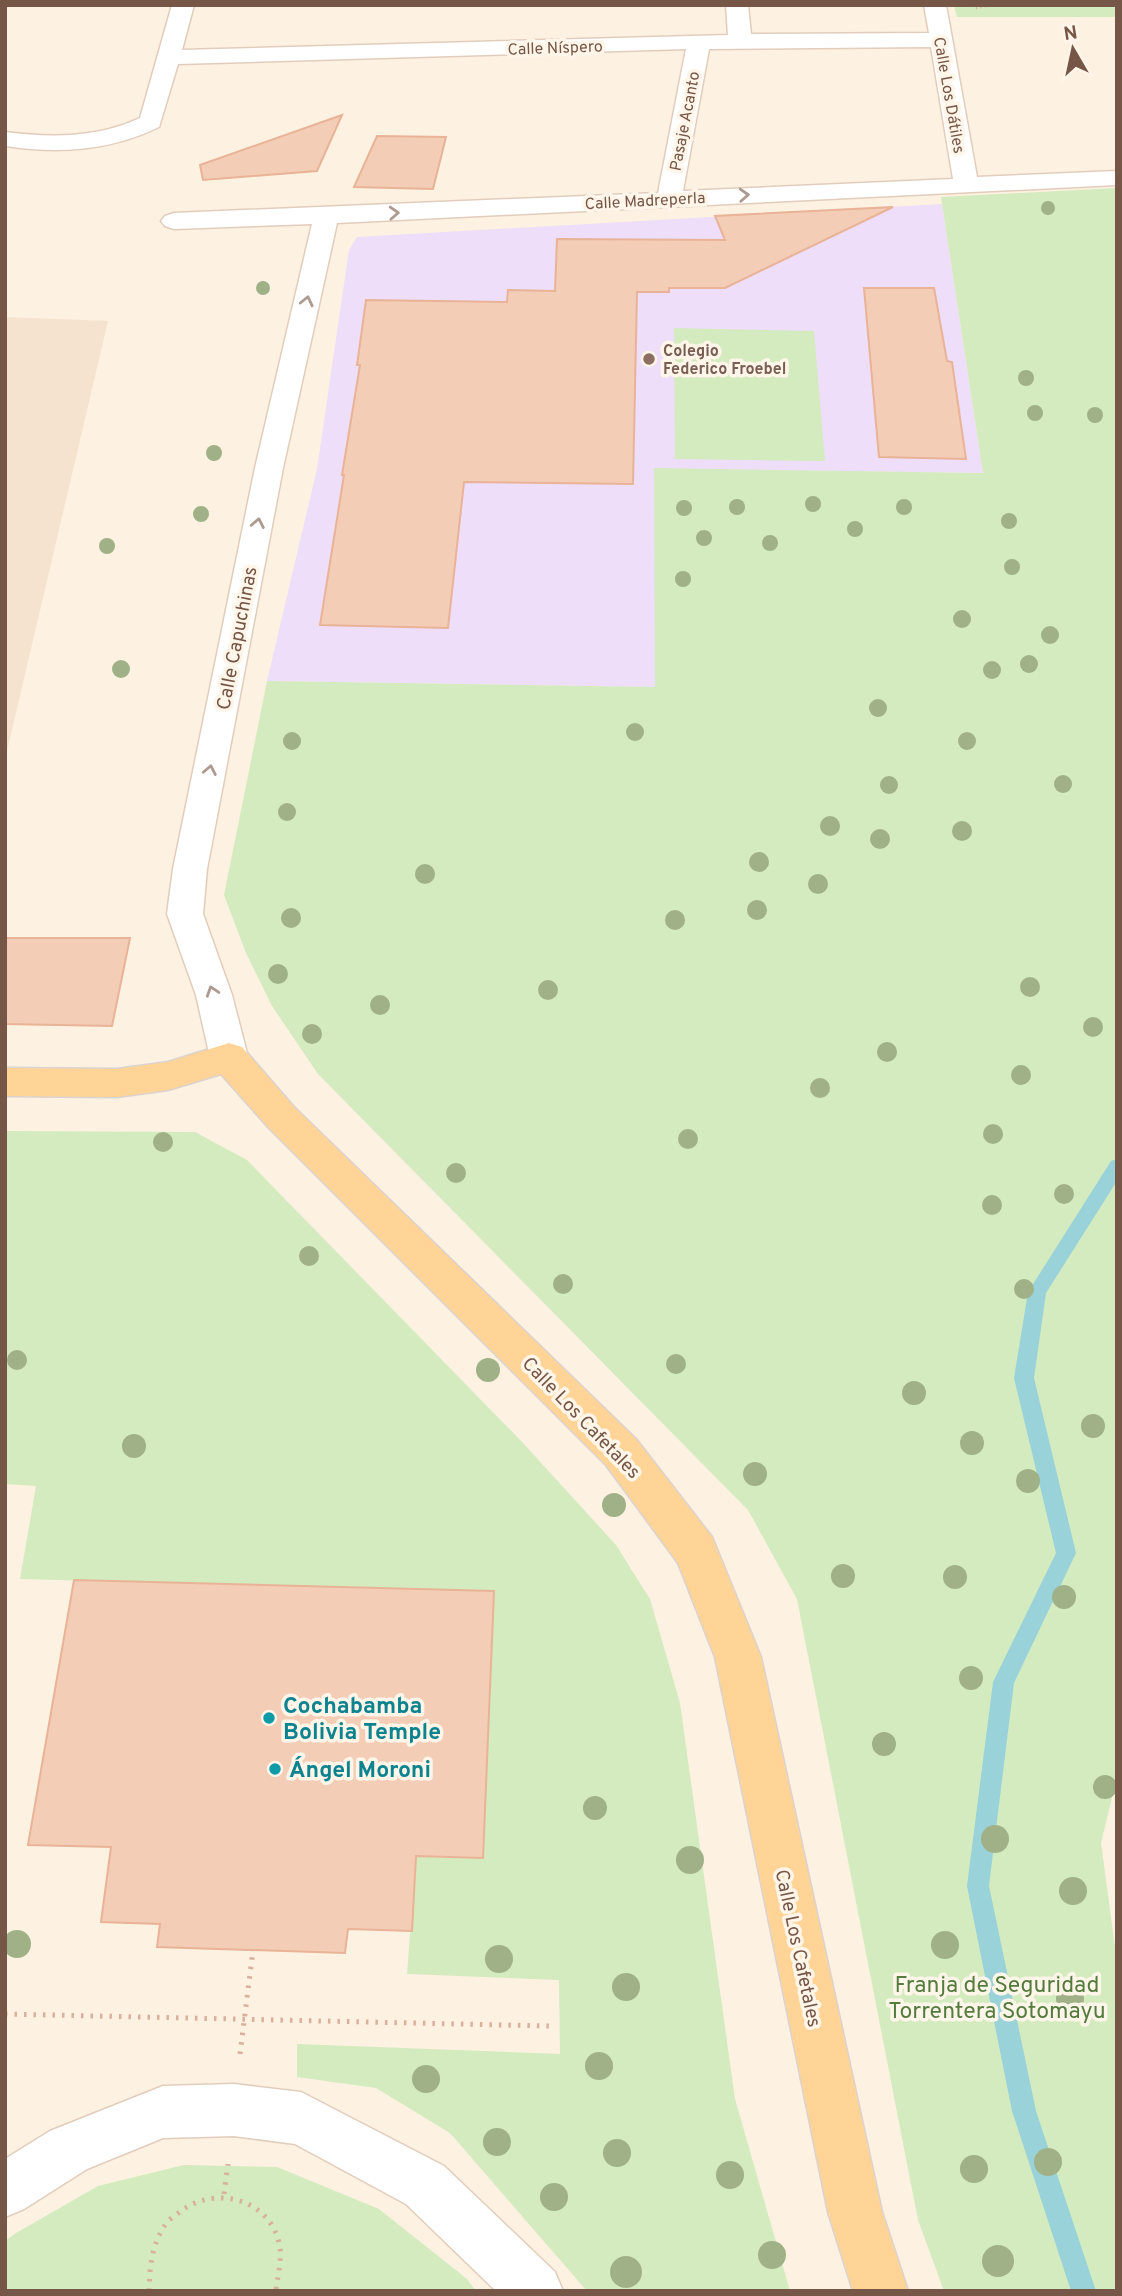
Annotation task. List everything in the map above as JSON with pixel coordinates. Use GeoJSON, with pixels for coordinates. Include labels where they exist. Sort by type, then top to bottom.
{"type":"FeatureCollection","features":[{"type":"Feature","properties":{"kind":"main road"},"geometry":{"type":"LineString","coordinates":[[5,1082],[117,1083],[168,1076],[229,1057]]}},
{"type":"Feature","properties":{"kind":"main road","name":"Calle Los Cafetales"},"geometry":{"type":"LineString","coordinates":[[229,1057],[281,1117],[621,1452],[696,1551],[738,1657],[855,2212],[881,2291]]}},
{"type":"Feature","properties":{"kind":"street"},"geometry":{"type":"LineString","coordinates":[[5,139],[36,144],[89,142],[128,135],[151,122],[183,5]]}},
{"type":"Feature","properties":{"kind":"street"},"geometry":{"type":"LineString","coordinates":[[737,5],[740,41]]}},
{"type":"Feature","properties":{"kind":"street","name":"Calle Los Dátiles"},"geometry":{"type":"LineString","coordinates":[[935,5],[966,184]]}},
{"type":"Feature","properties":{"kind":"street","name":"Calle Níspero"},"geometry":{"type":"LineString","coordinates":[[169,58],[740,41],[941,40]]}},
{"type":"Feature","properties":{"kind":"street","name":"Pasaje Acanto"},"geometry":{"type":"LineString","coordinates":[[669,199],[699,43]]}},
{"type":"Feature","properties":{"kind":"street","name":"Calle Madreperla"},"geometry":{"type":"LineString","coordinates":[[174,221],[1117,178]]}},
{"type":"Feature","properties":{"kind":"street","name":"Calle Capuchinas"},"geometry":{"type":"LineString","coordinates":[[229,1057],[214,995],[185,914],[190,869],[269,468],[326,216]]}},
{"type":"Feature","properties":{"kind":"street"},"geometry":{"type":"LineString","coordinates":[[5,2190],[69,2150],[163,2112],[234,2110],[301,2118],[425,2185],[536,2291]]}},
{"type":"Feature","properties":{"kind":"path"},"geometry":{"type":"LineString","coordinates":[[5,2014],[549,2026]]}},
{"type":"Feature","properties":{"kind":"path"},"geometry":{"type":"LineString","coordinates":[[149,2291],[149,2264],[154,2242],[167,2222],[183,2207],[204,2198],[224,2194],[244,2199],[261,2210],[274,2227],[280,2247],[282,2270],[276,2291]]}},
{"type":"Feature","properties":{"kind":"shaded area","name":"Colegio Federico Froebel"},"geometry":{"type":"Polygon","coordinates":[[[942,204],[983,473],[654,469],[656,687],[267,681],[317,469],[349,250],[357,237],[942,204]]]}},
{"type":"Feature","properties":{"kind":"shaded area"},"geometry":{"type":"Polygon","coordinates":[[[5,317],[108,321],[7,751],[5,751],[5,317]]]}},
{"type":"Feature","properties":{"kind":"green space"},"geometry":{"type":"Polygon","coordinates":[[[954,5],[1117,5],[1117,17],[957,17],[954,5]]]}},
{"type":"Feature","properties":{"kind":"green space","name":"Franja de Seguridad Torrentera Sotomayu"},"geometry":{"type":"Polygon","coordinates":[[[1117,188],[1117,1777],[1101,1843],[1117,1962],[1117,2291],[944,2291],[918,2220],[797,1599],[748,1510],[318,1074],[272,1006],[246,953],[224,895],[267,681],[655,687],[654,468],[983,473],[941,197],[1117,188]]]}},
{"type":"Feature","properties":{"kind":"green space"},"geometry":{"type":"Polygon","coordinates":[[[674,328],[814,331],[825,461],[675,459],[674,328]]]}},
{"type":"Feature","properties":{"kind":"green space"},"geometry":{"type":"Polygon","coordinates":[[[5,1131],[195,1132],[247,1160],[523,1443],[616,1545],[650,1599],[680,1703],[735,2099],[790,2291],[587,2291],[450,2133],[376,2088],[297,2077],[297,2044],[560,2054],[559,1980],[407,1974],[416,1856],[483,1858],[494,1591],[20,1579],[36,1486],[5,1484],[5,1131]]]}},
{"type":"Feature","properties":{"kind":"green space"},"geometry":{"type":"Polygon","coordinates":[[[184,2165],[277,2167],[379,2209],[467,2279],[476,2291],[5,2291],[5,2241],[16,2233],[98,2186],[184,2165]]]}},
{"type":"Feature","properties":{"kind":"building"},"geometry":{"type":"Polygon","coordinates":[[[342,115],[317,171],[203,180],[200,165],[342,115]]]}},
{"type":"Feature","properties":{"kind":"building"},"geometry":{"type":"Polygon","coordinates":[[[377,136],[446,137],[433,189],[354,187],[377,136]]]}},
{"type":"Feature","properties":{"kind":"building"},"geometry":{"type":"Polygon","coordinates":[[[893,207],[725,288],[669,288],[669,292],[637,292],[633,484],[464,482],[448,628],[320,625],[360,365],[357,365],[366,300],[507,302],[508,290],[555,291],[557,239],[725,240],[715,216],[893,207]]]}},
{"type":"Feature","properties":{"kind":"building"},"geometry":{"type":"Polygon","coordinates":[[[864,288],[934,288],[947,361],[952,362],[966,459],[879,457],[864,288]]]}},
{"type":"Feature","properties":{"kind":"building"},"geometry":{"type":"Polygon","coordinates":[[[5,938],[130,938],[112,1026],[5,1024],[5,938]]]}},
{"type":"Feature","properties":{"kind":"building","name":"Cochabamba Bolivia Temple"},"geometry":{"type":"Polygon","coordinates":[[[74,1580],[494,1591],[483,1858],[416,1856],[412,1931],[348,1929],[345,1953],[157,1947],[160,1924],[101,1922],[111,1847],[28,1845],[74,1580]]]}},
{"type":"Feature","properties":{"kind":"waterway"},"geometry":{"type":"LineString","coordinates":[[1084,2291],[1024,2111],[978,1886],[1004,1682],[1066,1553],[1024,1378],[1037,1292],[1117,1166]]}},
{"type":"Feature","properties":{"kind":"place","name":"Colegio Federico Froebel"},"geometry":{"type":"Point","coordinates":[649,359]}},
{"type":"Feature","properties":{"kind":"place","name":"Cochabamba Bolivia Temple"},"geometry":{"type":"Point","coordinates":[269,1718]}},
{"type":"Feature","properties":{"kind":"place","name":"Ángel Moroni"},"geometry":{"type":"Point","coordinates":[275,1769]}}]}
